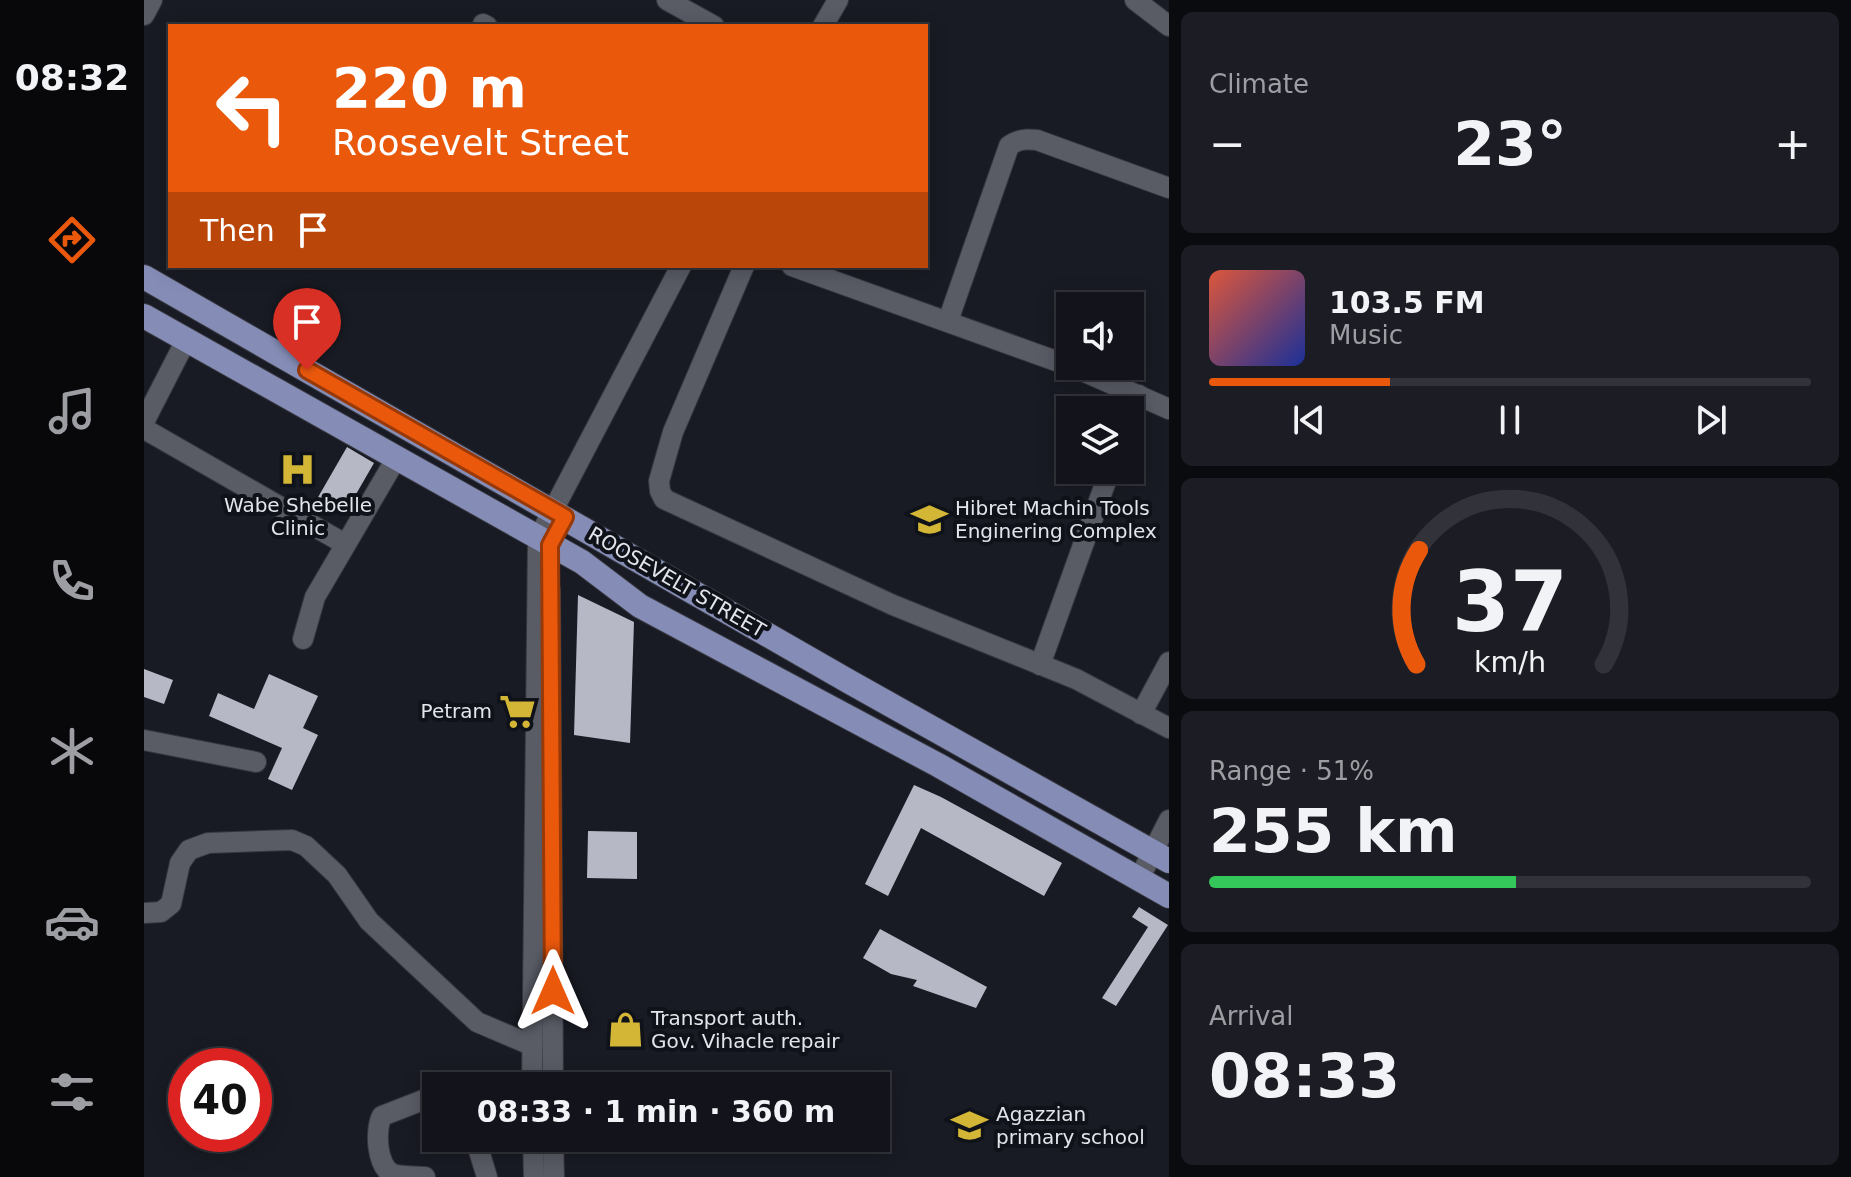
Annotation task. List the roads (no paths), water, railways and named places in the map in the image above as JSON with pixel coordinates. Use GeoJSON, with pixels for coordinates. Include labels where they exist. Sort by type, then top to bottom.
{"type":"FeatureCollection","features":[{"type":"Feature","properties":{"kind":"main road","name":"ROOSEVELT STREET"},"geometry":{"type":"LineString","coordinates":[[144,277],[848,681],[1161,856]]}},
{"type":"Feature","properties":{"kind":"main road","name":"ROOSEVELT STREET"},"geometry":{"type":"LineString","coordinates":[[144,316],[582,562],[640,606],[938,765],[1169,896]]}},
{"type":"Feature","properties":{"kind":"main road"},"geometry":{"type":"LineString","coordinates":[[290,398],[307,370]]}},
{"type":"Feature","properties":{"kind":"street"},"geometry":{"type":"LineString","coordinates":[[144,15],[152,0]]}},
{"type":"Feature","properties":{"kind":"street"},"geometry":{"type":"LineString","coordinates":[[667,0],[710,24]]}},
{"type":"Feature","properties":{"kind":"street"},"geometry":{"type":"LineString","coordinates":[[824,24],[838,0]]}},
{"type":"Feature","properties":{"kind":"street"},"geometry":{"type":"LineString","coordinates":[[1135,0],[1169,26]]}},
{"type":"Feature","properties":{"kind":"street"},"geometry":{"type":"LineString","coordinates":[[948,321],[1013,142],[1037,140],[1169,188]]}},
{"type":"Feature","properties":{"kind":"street"},"geometry":{"type":"LineString","coordinates":[[532,1072],[544,542],[680,268]]}},
{"type":"Feature","properties":{"kind":"street"},"geometry":{"type":"LineString","coordinates":[[743,268],[673,432],[659,481],[664,499],[893,605],[1076,679],[1169,728]]}},
{"type":"Feature","properties":{"kind":"street"},"geometry":{"type":"LineString","coordinates":[[798,268],[1056,361]]}},
{"type":"Feature","properties":{"kind":"street"},"geometry":{"type":"LineString","coordinates":[[186,340],[144,423],[148,431],[345,544]]}},
{"type":"Feature","properties":{"kind":"street"},"geometry":{"type":"LineString","coordinates":[[1104,380],[1169,409]]}},
{"type":"Feature","properties":{"kind":"street"},"geometry":{"type":"LineString","coordinates":[[303,639],[315,597],[397,457]]}},
{"type":"Feature","properties":{"kind":"street"},"geometry":{"type":"LineString","coordinates":[[1040,665],[1105,484]]}},
{"type":"Feature","properties":{"kind":"street"},"geometry":{"type":"LineString","coordinates":[[544,542],[553,1072]]}},
{"type":"Feature","properties":{"kind":"street"},"geometry":{"type":"LineString","coordinates":[[1141,714],[1169,662]]}},
{"type":"Feature","properties":{"kind":"street"},"geometry":{"type":"LineString","coordinates":[[144,740],[256,762]]}},
{"type":"Feature","properties":{"kind":"street"},"geometry":{"type":"LineString","coordinates":[[1139,879],[1161,856],[1169,820]]}},
{"type":"Feature","properties":{"kind":"street"},"geometry":{"type":"LineString","coordinates":[[144,913],[161,912],[171,904],[180,863],[189,850],[208,843],[292,840],[306,846],[337,875],[369,921],[477,1022],[531,1045]]}},
{"type":"Feature","properties":{"kind":"street"},"geometry":{"type":"LineString","coordinates":[[422,1100],[382,1116],[378,1140],[384,1166],[393,1174],[425,1177]]}},
{"type":"Feature","properties":{"kind":"street"},"geometry":{"type":"LineString","coordinates":[[479,1152],[487,1177]]}},
{"type":"Feature","properties":{"kind":"street"},"geometry":{"type":"LineString","coordinates":[[533,1152],[534,1177]]}},
{"type":"Feature","properties":{"kind":"street"},"geometry":{"type":"LineString","coordinates":[[553,1152],[554,1177]]}},
{"type":"Feature","properties":{"kind":"place","name":"Wabe Shebelle Clinic"},"geometry":{"type":"Point","coordinates":[298,470]}},
{"type":"Feature","properties":{"kind":"place","name":"Hibret Machin Tools Enginering Complex"},"geometry":{"type":"Point","coordinates":[929,520]}},
{"type":"Feature","properties":{"kind":"place","name":"Petram"},"geometry":{"type":"Point","coordinates":[518,711]}},
{"type":"Feature","properties":{"kind":"place","name":"Transport auth. Gov. Vihacle repair"},"geometry":{"type":"Point","coordinates":[625,1030]}},
{"type":"Feature","properties":{"kind":"place","name":"Agazzian primary school"},"geometry":{"type":"Point","coordinates":[970,1126]}}]}
